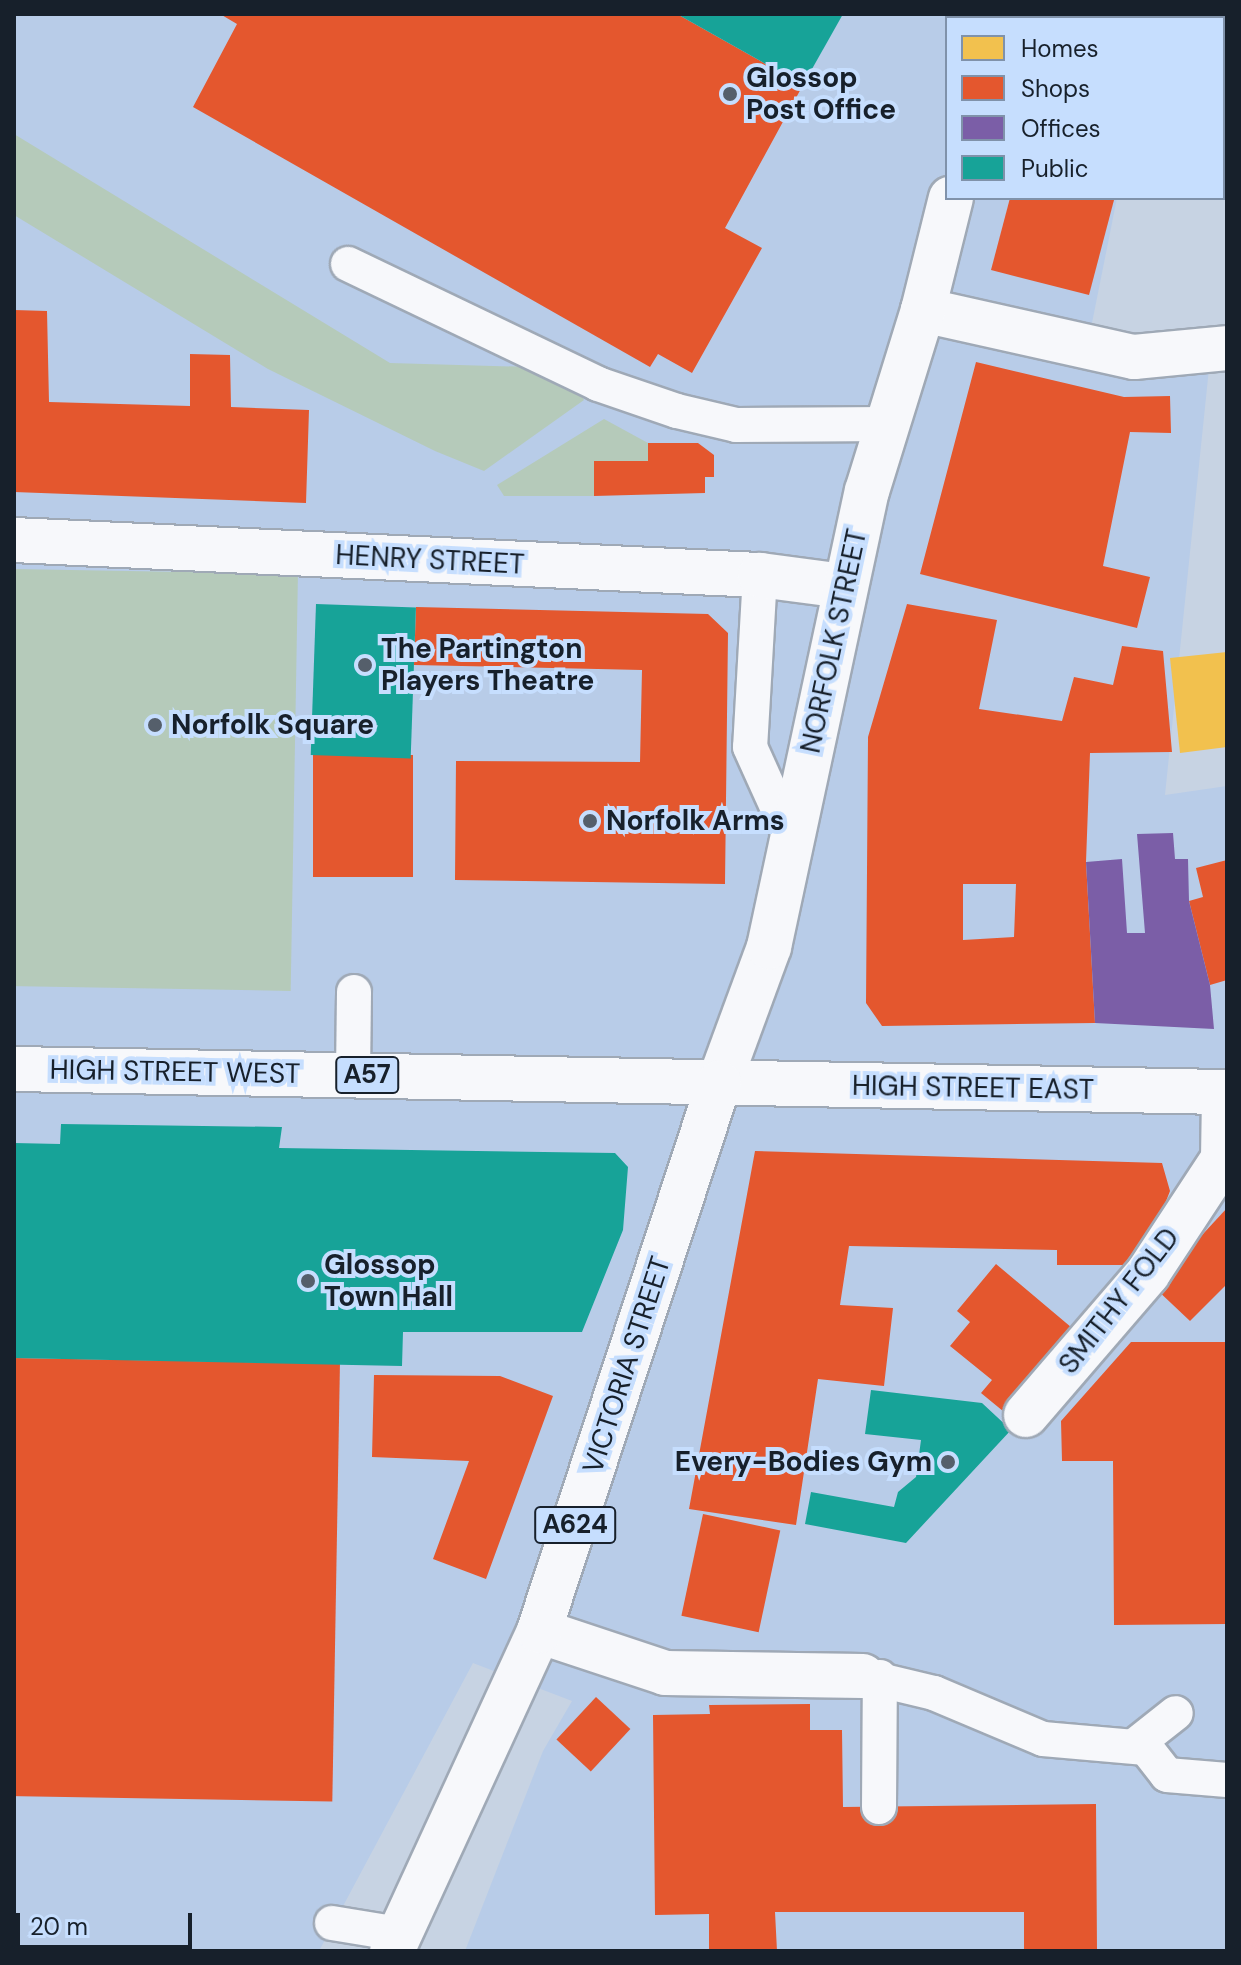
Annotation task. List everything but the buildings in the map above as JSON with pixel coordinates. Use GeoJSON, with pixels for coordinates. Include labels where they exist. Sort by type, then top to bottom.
{"type":"FeatureCollection","features":[{"type":"Feature","properties":{"kind":"main road","name":"NORFOLK STREET"},"geometry":{"type":"LineString","coordinates":[[719,1083],[769,947],[844,586],[923,310],[950,200]]}},
{"type":"Feature","properties":{"kind":"main road"},"geometry":{"type":"LineString","coordinates":[[923,310],[1134,357],[1227,348]]}},
{"type":"Feature","properties":{"kind":"main road","name":"HENRY STREET"},"geometry":{"type":"LineString","coordinates":[[14,540],[760,575],[844,586]]}},
{"type":"Feature","properties":{"kind":"main road","name":"HIGH STREET WEST"},"geometry":{"type":"LineString","coordinates":[[14,1069],[719,1083]]}},
{"type":"Feature","properties":{"kind":"main road","name":"HIGH STREET EAST"},"geometry":{"type":"LineString","coordinates":[[719,1083],[1226,1092]]}},
{"type":"Feature","properties":{"kind":"main road","name":"VICTORIA STREET"},"geometry":{"type":"LineString","coordinates":[[395,1942],[539,1631],[719,1083]]}},
{"type":"Feature","properties":{"kind":"main road","name":"SMITHY FOLD"},"geometry":{"type":"LineString","coordinates":[[1026,1415],[1148,1273],[1223,1159],[1226,1092]]}},
{"type":"Feature","properties":{"kind":"main road"},"geometry":{"type":"LineString","coordinates":[[539,1631],[665,1673],[871,1676]]}},
{"type":"Feature","properties":{"kind":"lane"},"geometry":{"type":"LineString","coordinates":[[348,264],[598,384],[736,425],[889,424]]}},
{"type":"Feature","properties":{"kind":"lane"},"geometry":{"type":"LineString","coordinates":[[760,575],[750,747],[792,840]]}},
{"type":"Feature","properties":{"kind":"lane"},"geometry":{"type":"LineString","coordinates":[[353,1075],[354,992]]}},
{"type":"Feature","properties":{"kind":"lane"},"geometry":{"type":"LineString","coordinates":[[879,1807],[871,1676],[934,1693],[1024,1734],[1134,1746],[1155,1754],[1167,1775],[1227,1780]]}},
{"type":"Feature","properties":{"kind":"lane"},"geometry":{"type":"LineString","coordinates":[[1134,1746],[1176,1713]]}},
{"type":"Feature","properties":{"kind":"lane"},"geometry":{"type":"LineString","coordinates":[[332,1923],[395,1942]]}},
{"type":"Feature","properties":{"kind":"shaded area"},"geometry":{"type":"Polygon","coordinates":[[[14,14],[1225,14],[945,16],[945,200],[1117,200],[1088,343],[1211,349],[1165,795],[1227,786],[1227,1951],[465,1951],[543,1751],[572,1701],[473,1663],[319,1951],[14,1951],[14,14]]]}},
{"type":"Feature","properties":{"kind":"green space"},"geometry":{"type":"Polygon","coordinates":[[[14,134],[390,363],[565,368],[584,400],[484,471],[435,451],[268,369],[14,215],[14,134]]]}},
{"type":"Feature","properties":{"kind":"green space"},"geometry":{"type":"Polygon","coordinates":[[[604,419],[648,443],[648,461],[594,461],[594,496],[504,496],[497,485],[604,419]]]}},
{"type":"Feature","properties":{"kind":"green space","name":"Norfolk Square"},"geometry":{"type":"Polygon","coordinates":[[[14,569],[298,574],[291,991],[14,986],[14,569]]]}},
{"type":"Feature","properties":{"kind":"place","name":"Glossop Post Office"},"geometry":{"type":"Point","coordinates":[730,94]}},
{"type":"Feature","properties":{"kind":"place","name":"The Partington Players Theatre"},"geometry":{"type":"Point","coordinates":[365,665]}},
{"type":"Feature","properties":{"kind":"place","name":"Norfolk Square"},"geometry":{"type":"Point","coordinates":[155,725]}},
{"type":"Feature","properties":{"kind":"place","name":"Norfolk Arms"},"geometry":{"type":"Point","coordinates":[590,821]}},
{"type":"Feature","properties":{"kind":"place","name":"Glossop Town Hall"},"geometry":{"type":"Point","coordinates":[308,1281]}},
{"type":"Feature","properties":{"kind":"place","name":"Every-Bodies Gym"},"geometry":{"type":"Point","coordinates":[948,1462]}}]}
